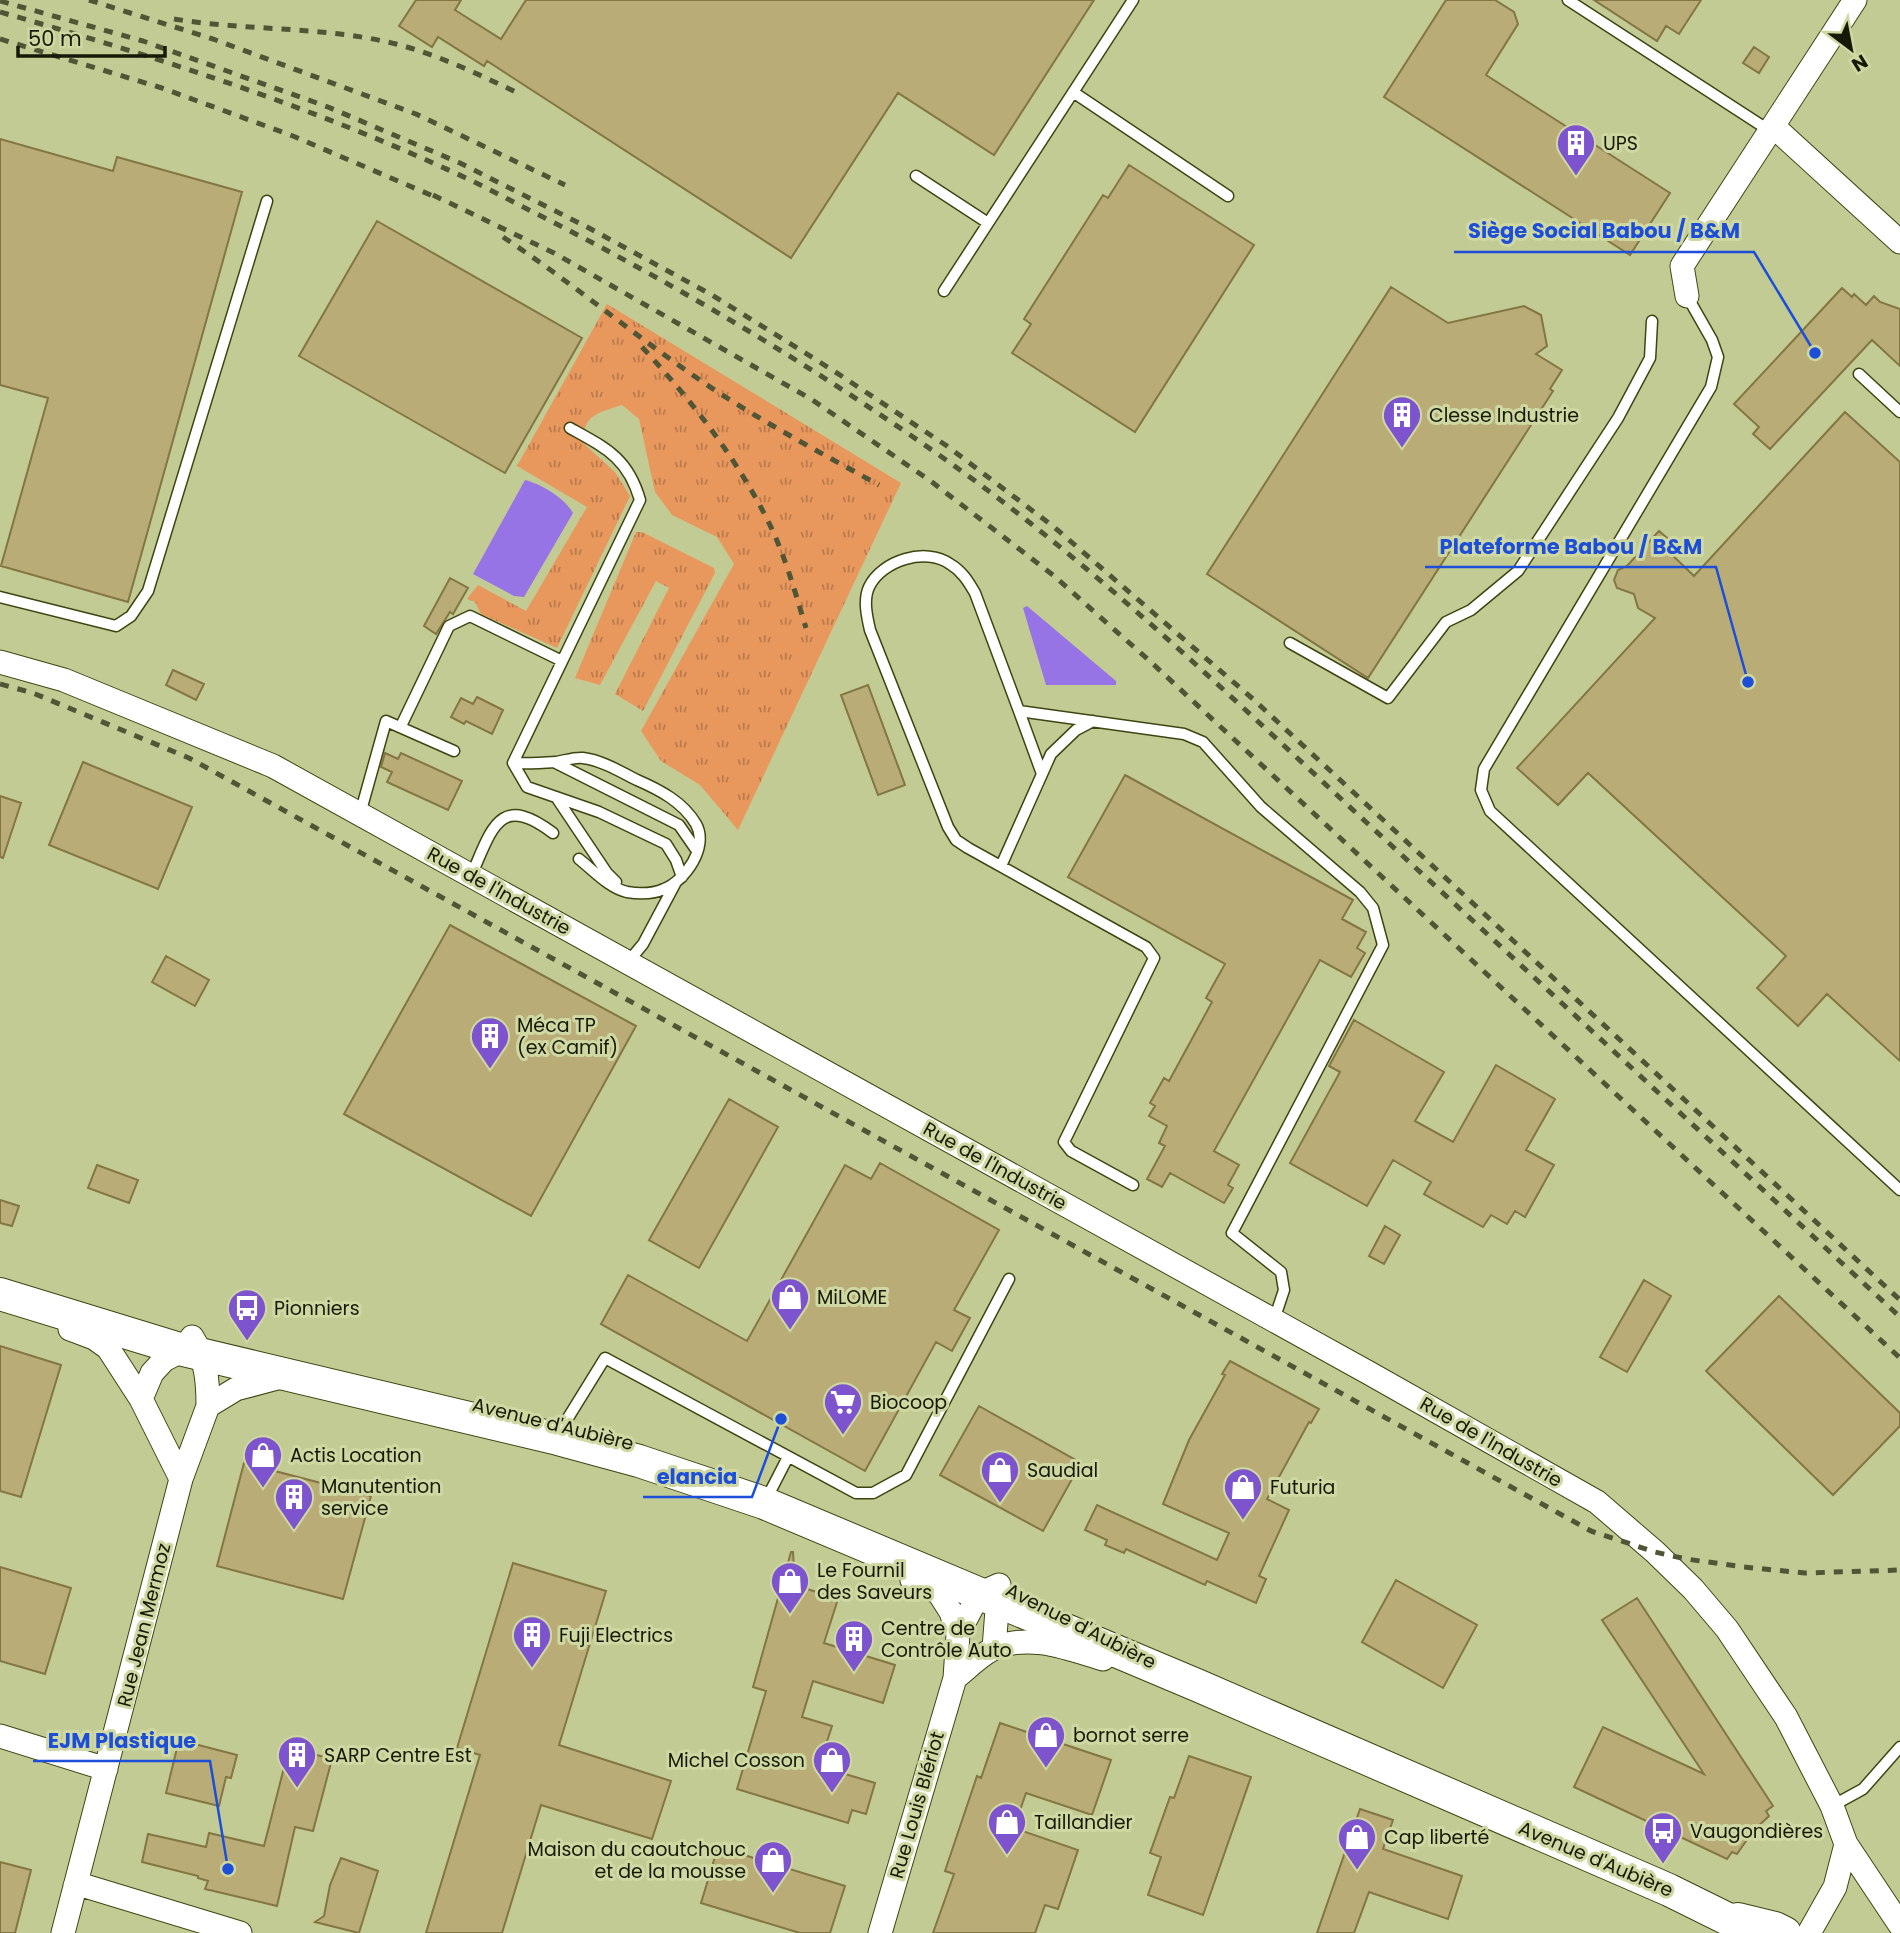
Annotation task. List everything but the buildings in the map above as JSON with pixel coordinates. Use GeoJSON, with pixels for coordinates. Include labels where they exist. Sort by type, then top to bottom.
{"type":"FeatureCollection","features":[{"type":"Feature","properties":{"kind":"main road","name":"Avenue d'Aubière"},"geometry":{"type":"LineString","coordinates":[[0,1276],[193,1347],[561,1433],[639,1461],[768,1496],[1670,1890],[1756,1933]]}},
{"type":"Feature","properties":{"kind":"main road","name":"Avenue d'Aubière"},"geometry":{"type":"LineString","coordinates":[[0,1294],[287,1376],[561,1433]]}},
{"type":"Feature","properties":{"kind":"main road","name":"Avenue d'Aubière"},"geometry":{"type":"LineString","coordinates":[[1723,1916],[1775,1928],[1785,1933]]}},
{"type":"Feature","properties":{"kind":"street"},"geometry":{"type":"LineString","coordinates":[[1687,296],[1682,266],[1855,0]]}},
{"type":"Feature","properties":{"kind":"street"},"geometry":{"type":"LineString","coordinates":[[1772,129],[1900,242]]}},
{"type":"Feature","properties":{"kind":"street","name":"Rue de l'Industrie"},"geometry":{"type":"LineString","coordinates":[[0,662],[64,680],[273,766],[1274,1320],[1597,1502],[1629,1527],[1693,1589],[1727,1629],[1786,1717],[1832,1806],[1846,1844],[1900,1925]]}},
{"type":"Feature","properties":{"kind":"street"},"geometry":{"type":"LineString","coordinates":[[0,1304],[94,1338],[108,1348],[141,1399],[181,1479]]}},
{"type":"Feature","properties":{"kind":"street"},"geometry":{"type":"LineString","coordinates":[[141,1399],[152,1373],[164,1360],[193,1347]]}},
{"type":"Feature","properties":{"kind":"street","name":"Rue Jean Mermoz"},"geometry":{"type":"LineString","coordinates":[[63,1933],[181,1479],[208,1406],[208,1378],[193,1347]]}},
{"type":"Feature","properties":{"kind":"street"},"geometry":{"type":"LineString","coordinates":[[208,1406],[236,1389],[287,1376]]}},
{"type":"Feature","properties":{"kind":"street","name":"Avenue d'Aubière"},"geometry":{"type":"LineString","coordinates":[[768,1496],[939,1593],[951,1612],[958,1634],[955,1678]]}},
{"type":"Feature","properties":{"kind":"street"},"geometry":{"type":"LineString","coordinates":[[958,1634],[992,1593]]}},
{"type":"Feature","properties":{"kind":"street"},"geometry":{"type":"LineString","coordinates":[[992,1593],[994,1648]]}},
{"type":"Feature","properties":{"kind":"street","name":"Avenue d'Aubière"},"geometry":{"type":"LineString","coordinates":[[955,1678],[994,1648],[1017,1642],[1047,1643],[1199,1686]]}},
{"type":"Feature","properties":{"kind":"street","name":"Rue Louis Blériot"},"geometry":{"type":"LineString","coordinates":[[880,1933],[955,1678]]}},
{"type":"Feature","properties":{"kind":"street"},"geometry":{"type":"LineString","coordinates":[[0,1736],[106,1769]]}},
{"type":"Feature","properties":{"kind":"street"},"geometry":{"type":"LineString","coordinates":[[1809,1933],[1835,1887],[1846,1844]]}},
{"type":"Feature","properties":{"kind":"street"},"geometry":{"type":"LineString","coordinates":[[75,1886],[85,1886],[240,1933]]}},
{"type":"Feature","properties":{"kind":"lane"},"geometry":{"type":"LineString","coordinates":[[944,291],[1133,0]]}},
{"type":"Feature","properties":{"kind":"lane"},"geometry":{"type":"LineString","coordinates":[[1568,0],[1772,129]]}},
{"type":"Feature","properties":{"kind":"lane"},"geometry":{"type":"LineString","coordinates":[[1073,92],[1228,196]]}},
{"type":"Feature","properties":{"kind":"lane"},"geometry":{"type":"LineString","coordinates":[[916,176],[988,223]]}},
{"type":"Feature","properties":{"kind":"lane"},"geometry":{"type":"LineString","coordinates":[[0,597],[116,626],[131,616],[148,591],[267,201]]}},
{"type":"Feature","properties":{"kind":"lane"},"geometry":{"type":"LineString","coordinates":[[1687,296],[1712,340],[1718,357],[1711,387],[1484,769],[1481,790],[1490,811],[1900,1190]]}},
{"type":"Feature","properties":{"kind":"lane"},"geometry":{"type":"LineString","coordinates":[[1290,643],[1388,698],[1446,622],[1471,610],[1518,571],[1618,418],[1650,358],[1652,321]]}},
{"type":"Feature","properties":{"kind":"lane"},"geometry":{"type":"LineString","coordinates":[[1859,374],[1900,412]]}},
{"type":"Feature","properties":{"kind":"lane"},"geometry":{"type":"LineString","coordinates":[[513,763],[640,500],[627,467],[604,447],[570,428]]}},
{"type":"Feature","properties":{"kind":"lane"},"geometry":{"type":"LineString","coordinates":[[1042,774],[975,593],[965,575],[948,562],[933,557],[914,557],[895,563],[879,573],[868,588],[866,609],[870,630],[947,827],[956,840],[1146,947],[1154,958],[1064,1142],[1071,1151],[1133,1185]]}},
{"type":"Feature","properties":{"kind":"lane"},"geometry":{"type":"LineString","coordinates":[[401,726],[449,625],[470,615],[562,661]]}},
{"type":"Feature","properties":{"kind":"lane"},"geometry":{"type":"LineString","coordinates":[[1019,711],[1184,734],[1203,742],[1261,807],[1360,892],[1373,908],[1383,945],[1232,1233],[1282,1272],[1284,1290],[1274,1320]]}},
{"type":"Feature","properties":{"kind":"lane"},"geometry":{"type":"LineString","coordinates":[[359,814],[386,721],[454,751]]}},
{"type":"Feature","properties":{"kind":"lane"},"geometry":{"type":"LineString","coordinates":[[1001,866],[1051,754],[1076,730],[1093,721]]}},
{"type":"Feature","properties":{"kind":"lane"},"geometry":{"type":"LineString","coordinates":[[513,763],[583,758],[615,769],[662,792],[684,809],[698,827],[700,843],[697,851],[643,944],[628,962]]}},
{"type":"Feature","properties":{"kind":"lane"},"geometry":{"type":"LineString","coordinates":[[554,762],[679,825],[697,851]]}},
{"type":"Feature","properties":{"kind":"lane"},"geometry":{"type":"LineString","coordinates":[[513,763],[527,787],[599,812],[666,844],[676,860],[680,879]]}},
{"type":"Feature","properties":{"kind":"lane"},"geometry":{"type":"LineString","coordinates":[[556,797],[607,873],[625,892]]}},
{"type":"Feature","properties":{"kind":"lane"},"geometry":{"type":"LineString","coordinates":[[471,876],[491,831],[503,819],[514,814],[527,816],[554,833]]}},
{"type":"Feature","properties":{"kind":"lane"},"geometry":{"type":"LineString","coordinates":[[579,859],[604,880],[625,892],[648,894],[666,889],[680,879]]}},
{"type":"Feature","properties":{"kind":"lane"},"geometry":{"type":"LineString","coordinates":[[561,1433],[605,1358],[856,1493],[873,1493],[906,1475],[1009,1279]]}},
{"type":"Feature","properties":{"kind":"lane"},"geometry":{"type":"LineString","coordinates":[[768,1496],[788,1457]]}},
{"type":"Feature","properties":{"kind":"lane"},"geometry":{"type":"LineString","coordinates":[[1832,1806],[1863,1789],[1900,1747]]}},
{"type":"Feature","properties":{"kind":"green space"},"geometry":{"type":"Polygon","coordinates":[[[607,304],[901,483],[738,830],[700,785],[661,761],[641,731],[734,564],[717,537],[672,515],[655,492],[639,419],[622,405],[594,416],[586,426],[583,443],[615,472],[630,496],[557,648],[481,614],[475,602],[467,599],[478,585],[526,611],[587,507],[517,466],[607,304]]]}},
{"type":"Feature","properties":{"kind":"green space"},"geometry":{"type":"Polygon","coordinates":[[[636,532],[642,532],[714,568],[715,573],[643,711],[615,694],[669,588],[656,581],[600,685],[575,678],[636,532]]]}},
{"type":"Feature","properties":{"kind":"shaded area"},"geometry":{"type":"Polygon","coordinates":[[[525,480],[552,492],[573,513],[524,597],[514,596],[473,574],[525,480]]]}},
{"type":"Feature","properties":{"kind":"shaded area"},"geometry":{"type":"Polygon","coordinates":[[[1027,606],[1116,681],[1116,685],[1046,685],[1023,608],[1027,606]]]}},
{"type":"Feature","properties":{"kind":"railway"},"geometry":{"type":"LineString","coordinates":[[89,0],[213,39],[416,114],[565,185]]}},
{"type":"Feature","properties":{"kind":"railway"},"geometry":{"type":"LineString","coordinates":[[0,1],[143,41],[328,107],[460,163],[589,228],[712,295],[947,446],[1054,527],[1253,699],[1900,1300]]}},
{"type":"Feature","properties":{"kind":"railway"},"geometry":{"type":"LineString","coordinates":[[0,12],[230,83],[342,125],[453,172],[589,241],[692,298],[891,422],[996,497],[1159,631],[1900,1317]]}},
{"type":"Feature","properties":{"kind":"railway"},"geometry":{"type":"LineString","coordinates":[[174,19],[369,38],[444,60],[520,94]]}},
{"type":"Feature","properties":{"kind":"railway"},"geometry":{"type":"LineString","coordinates":[[0,39],[162,88],[293,136],[440,199]]}},
{"type":"Feature","properties":{"kind":"railway"},"geometry":{"type":"LineString","coordinates":[[433,195],[554,253],[811,399],[932,482],[1053,575],[1153,664],[1900,1358]]}},
{"type":"Feature","properties":{"kind":"railway"},"geometry":{"type":"LineString","coordinates":[[503,237],[727,398],[879,485]]}},
{"type":"Feature","properties":{"kind":"railway"},"geometry":{"type":"LineString","coordinates":[[642,347],[678,388],[742,474],[780,547],[806,628]]}},
{"type":"Feature","properties":{"kind":"railway"},"geometry":{"type":"LineString","coordinates":[[0,684],[33,693],[189,758],[1591,1531],[1655,1552],[1744,1567],[1805,1573],[1900,1570]]}},
{"type":"Feature","properties":{"kind":"place","name":"UPS"},"geometry":{"type":"Point","coordinates":[1576,177]}},
{"type":"Feature","properties":{"kind":"place","name":"Siège Social Babou / B&M"},"geometry":{"type":"Point","coordinates":[1815,353]}},
{"type":"Feature","properties":{"kind":"place","name":"Clesse Industrie"},"geometry":{"type":"Point","coordinates":[1402,449]}},
{"type":"Feature","properties":{"kind":"place","name":"Plateforme Babou / B&M"},"geometry":{"type":"Point","coordinates":[1748,682]}},
{"type":"Feature","properties":{"kind":"place","name":"Méca TP (ex Camif)"},"geometry":{"type":"Point","coordinates":[490,1070]}},
{"type":"Feature","properties":{"kind":"place","name":"MiLOME"},"geometry":{"type":"Point","coordinates":[790,1331]}},
{"type":"Feature","properties":{"kind":"place","name":"Pionniers"},"geometry":{"type":"Point","coordinates":[247,1342]}},
{"type":"Feature","properties":{"kind":"place","name":"elancia"},"geometry":{"type":"Point","coordinates":[781,1419]}},
{"type":"Feature","properties":{"kind":"place","name":"Biocoop"},"geometry":{"type":"Point","coordinates":[843,1436]}},
{"type":"Feature","properties":{"kind":"place","name":"Actis Location"},"geometry":{"type":"Point","coordinates":[263,1489]}},
{"type":"Feature","properties":{"kind":"place","name":"Saudial"},"geometry":{"type":"Point","coordinates":[1000,1504]}},
{"type":"Feature","properties":{"kind":"place","name":"Futuria"},"geometry":{"type":"Point","coordinates":[1243,1521]}},
{"type":"Feature","properties":{"kind":"place","name":"Manutention service"},"geometry":{"type":"Point","coordinates":[294,1531]}},
{"type":"Feature","properties":{"kind":"place","name":"Le Fournil des Saveurs"},"geometry":{"type":"Point","coordinates":[790,1615]}},
{"type":"Feature","properties":{"kind":"place","name":"Fuji Electrics"},"geometry":{"type":"Point","coordinates":[532,1669]}},
{"type":"Feature","properties":{"kind":"place","name":"Centre de Contrôle Auto"},"geometry":{"type":"Point","coordinates":[854,1673]}},
{"type":"Feature","properties":{"kind":"place","name":"bornot serre"},"geometry":{"type":"Point","coordinates":[1046,1769]}},
{"type":"Feature","properties":{"kind":"place","name":"SARP Centre Est"},"geometry":{"type":"Point","coordinates":[297,1789]}},
{"type":"Feature","properties":{"kind":"place","name":"Michel Cosson"},"geometry":{"type":"Point","coordinates":[832,1794]}},
{"type":"Feature","properties":{"kind":"place","name":"Taillandier"},"geometry":{"type":"Point","coordinates":[1007,1856]}},
{"type":"Feature","properties":{"kind":"place","name":"Vaugondières"},"geometry":{"type":"Point","coordinates":[1663,1865]}},
{"type":"Feature","properties":{"kind":"place","name":"EJM Plastique"},"geometry":{"type":"Point","coordinates":[228,1869]}},
{"type":"Feature","properties":{"kind":"place","name":"Cap liberté"},"geometry":{"type":"Point","coordinates":[1357,1871]}},
{"type":"Feature","properties":{"kind":"place","name":"Maison du caoutchouc et de la mousse"},"geometry":{"type":"Point","coordinates":[773,1894]}}]}
